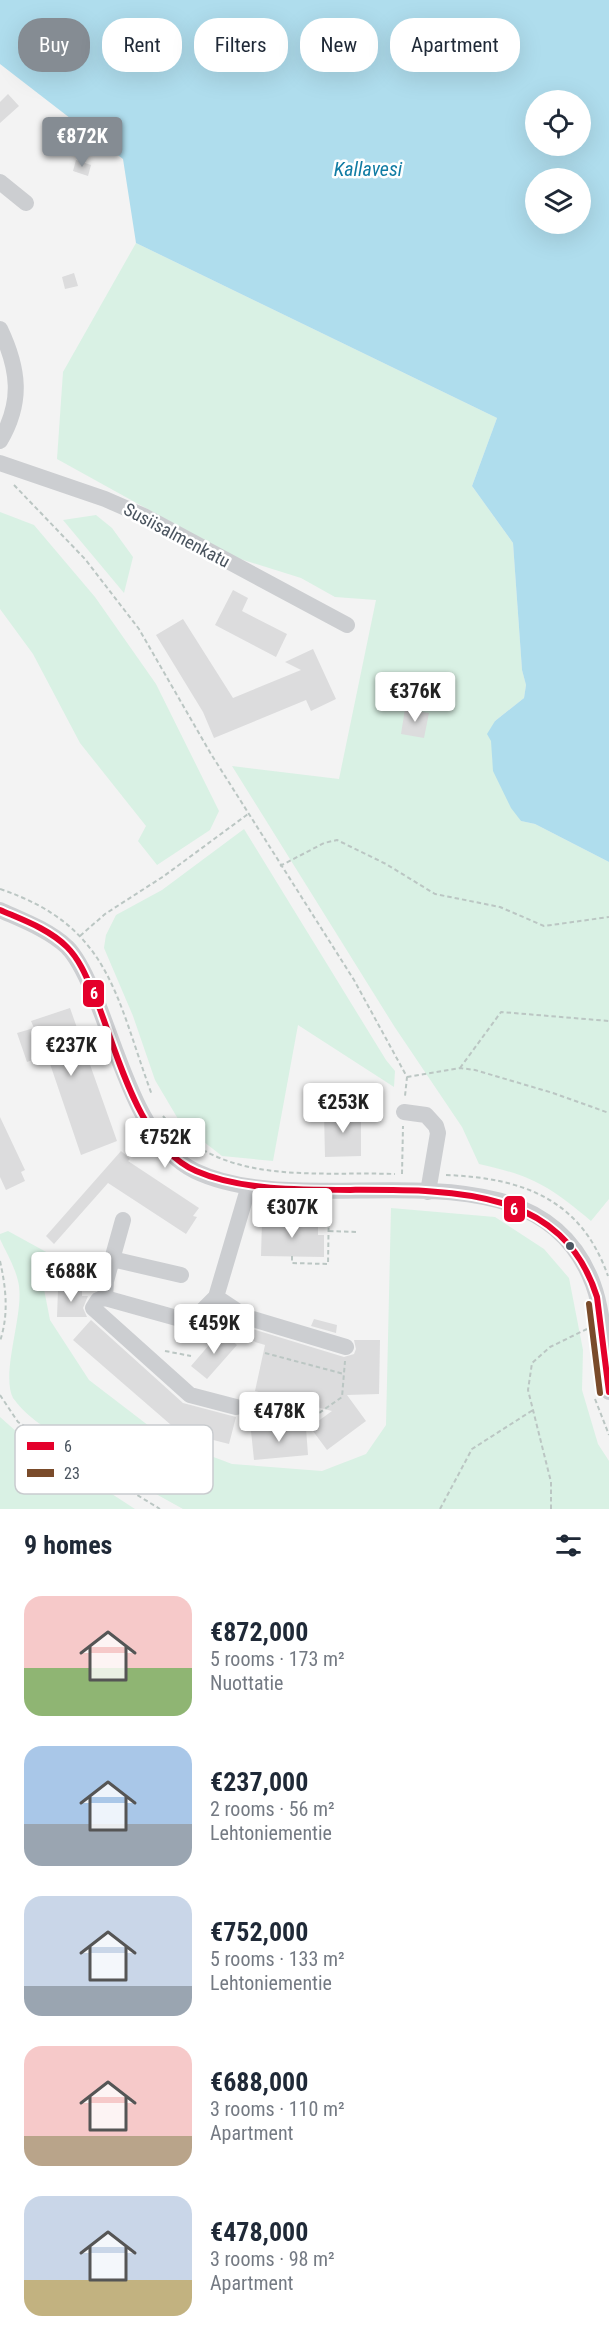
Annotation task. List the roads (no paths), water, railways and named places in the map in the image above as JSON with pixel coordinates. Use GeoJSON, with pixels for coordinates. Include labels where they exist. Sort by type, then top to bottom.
{"type":"FeatureCollection","features":[{"type":"Feature","properties":{"kind":"street"},"geometry":{"type":"LineString","coordinates":[[0,182],[26,202]]}},
{"type":"Feature","properties":{"kind":"street"},"geometry":{"type":"LineString","coordinates":[[0,329],[13,356],[16,388],[12,421],[0,441]]}},
{"type":"Feature","properties":{"kind":"street","name":"Susiisalmenkatu"},"geometry":{"type":"LineString","coordinates":[[0,463],[105,499],[144,516],[347,625]]}},
{"type":"Feature","properties":{"kind":"street"},"geometry":{"type":"LineString","coordinates":[[0,910],[47,933],[68,948],[85,975],[101,1009],[140,1112],[164,1145],[192,1169],[218,1182],[248,1189],[467,1194],[502,1200],[527,1210],[558,1230],[576,1251],[603,1302],[609,1392]]}},
{"type":"Feature","properties":{"kind":"street"},"geometry":{"type":"LineString","coordinates":[[404,1112],[426,1115],[436,1126],[438,1133],[428,1192]]}},
{"type":"Feature","properties":{"kind":"street"},"geometry":{"type":"LineString","coordinates":[[236,1407],[190,1395],[95,1312],[95,1303],[105,1298],[191,1322],[216,1297],[248,1189]]}},
{"type":"Feature","properties":{"kind":"street"},"geometry":{"type":"LineString","coordinates":[[105,1298],[112,1259],[123,1220]]}},
{"type":"Feature","properties":{"kind":"street"},"geometry":{"type":"LineString","coordinates":[[112,1259],[181,1275]]}},
{"type":"Feature","properties":{"kind":"street"},"geometry":{"type":"LineString","coordinates":[[216,1297],[246,1317],[346,1347]]}},
{"type":"Feature","properties":{"kind":"water","name":"Kallavesi"},"geometry":{"type":"Polygon","coordinates":[[[0,0],[609,0],[609,862],[535,824],[521,821],[511,808],[493,771],[491,741],[487,734],[495,721],[524,698],[526,685],[522,670],[513,543],[472,486],[497,418],[136,243],[123,159],[0,64],[0,0]]]}}]}
